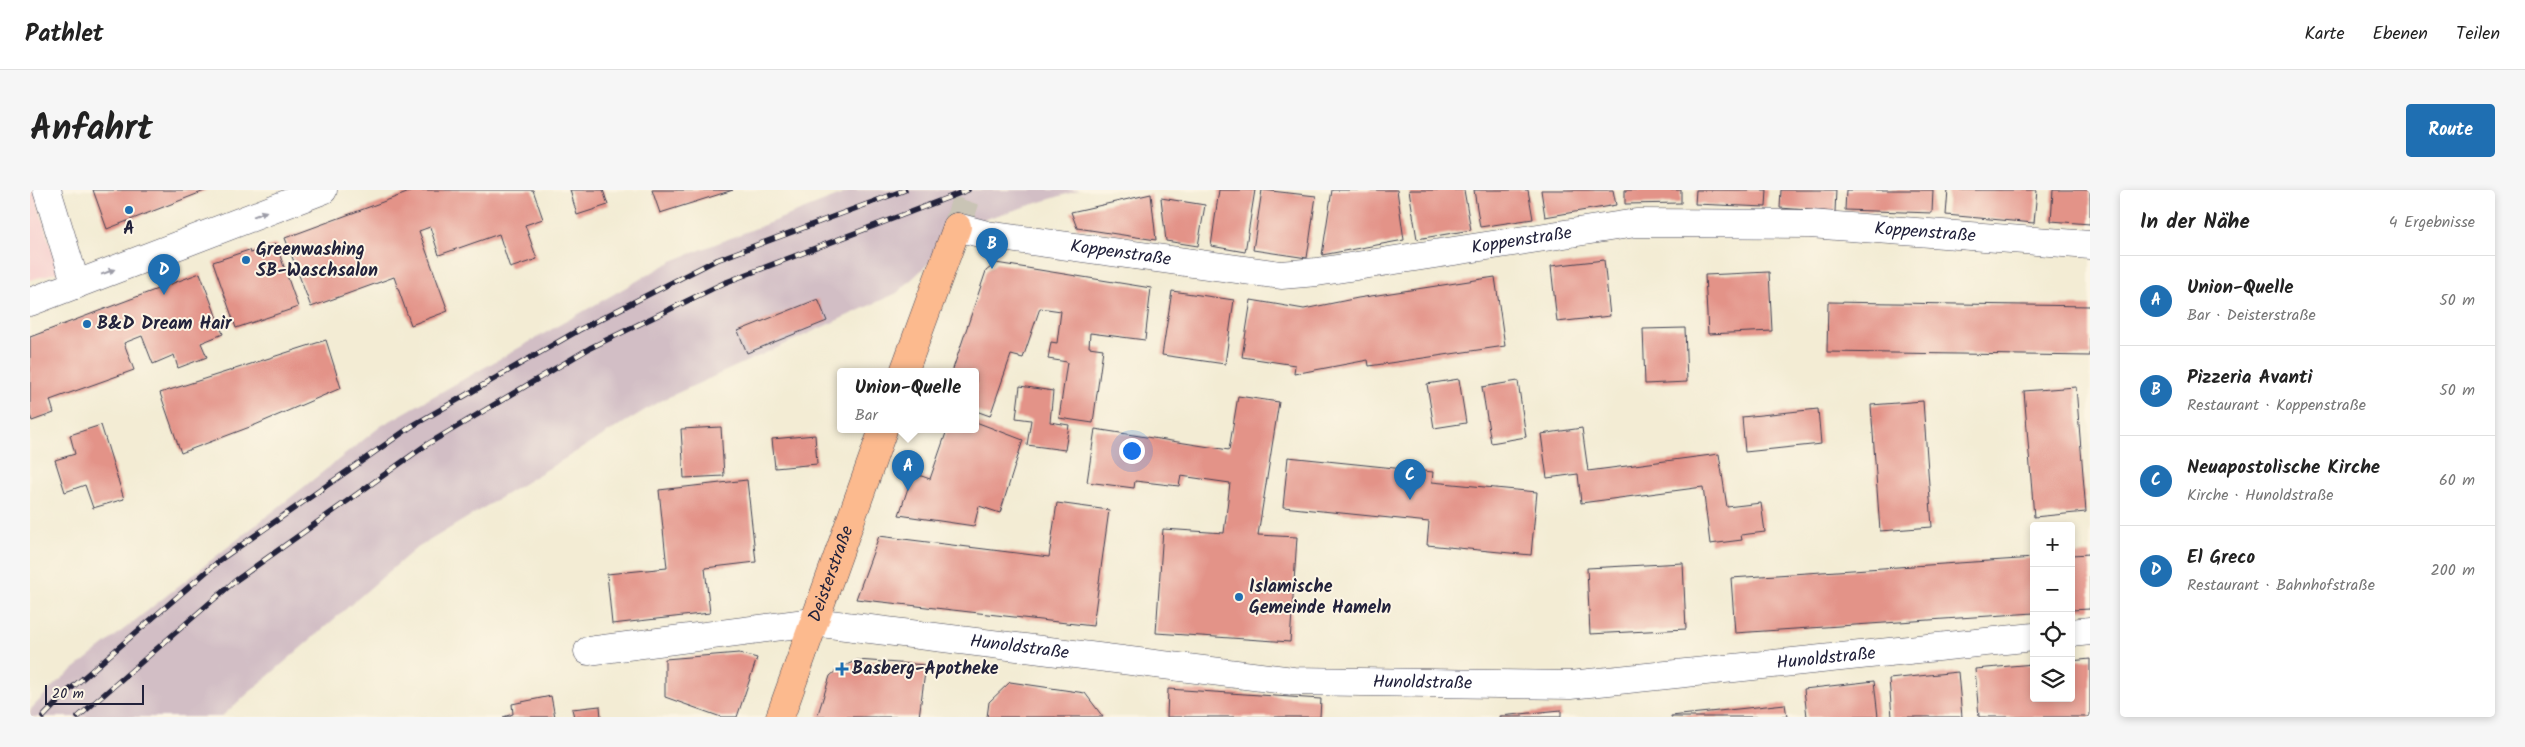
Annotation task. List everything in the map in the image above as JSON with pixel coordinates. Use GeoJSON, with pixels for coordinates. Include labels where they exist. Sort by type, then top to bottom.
{"type":"FeatureCollection","features":[{"type":"Feature","properties":{"kind":"main road"},"geometry":{"type":"LineString","coordinates":[[905,368],[957,227]]}},
{"type":"Feature","properties":{"kind":"main road","name":"Deisterstraße"},"geometry":{"type":"LineString","coordinates":[[780,717],[882,433]]}},
{"type":"Feature","properties":{"kind":"street"},"geometry":{"type":"LineString","coordinates":[[47,190],[76,285]]}},
{"type":"Feature","properties":{"kind":"street"},"geometry":{"type":"LineString","coordinates":[[30,302],[323,190]]}},
{"type":"Feature","properties":{"kind":"street","name":"Koppenstraße"},"geometry":{"type":"LineString","coordinates":[[957,227],[987,235],[1281,274],[1317,272],[1636,223],[1810,224],[2090,245]]}},
{"type":"Feature","properties":{"kind":"street","name":"Hunoldstraße"},"geometry":{"type":"LineString","coordinates":[[588,651],[813,622],[1293,681],[1570,685],[2030,637]]}},
{"type":"Feature","properties":{"kind":"street"},"geometry":{"type":"LineString","coordinates":[[2075,633],[2090,631]]}},
{"type":"Feature","properties":{"kind":"shaded area"},"geometry":{"type":"Polygon","coordinates":[[[30,190],[34,190],[58,272],[30,280],[30,190]]]}},
{"type":"Feature","properties":{"kind":"shaded area"},"geometry":{"type":"Polygon","coordinates":[[[853,190],[1080,190],[972,223],[897,293],[660,401],[414,550],[221,717],[30,717],[30,710],[56,683],[381,426],[672,261],[853,190]]]}},
{"type":"Feature","properties":{"kind":"building","name":"A"},"geometry":{"type":"Polygon","coordinates":[[[93,190],[207,190],[107,229],[93,190]]]}},
{"type":"Feature","properties":{"kind":"building"},"geometry":{"type":"Polygon","coordinates":[[[415,190],[533,190],[543,219],[525,225],[537,259],[510,268],[499,234],[439,255],[430,227],[419,231],[448,311],[411,325],[394,277],[311,307],[285,238],[415,190]]]}},
{"type":"Feature","properties":{"kind":"building"},"geometry":{"type":"Polygon","coordinates":[[[570,190],[603,190],[608,205],[577,215],[570,190]]]}},
{"type":"Feature","properties":{"kind":"building"},"geometry":{"type":"Polygon","coordinates":[[[652,190],[733,190],[660,213],[652,190]]]}},
{"type":"Feature","properties":{"kind":"building"},"geometry":{"type":"Polygon","coordinates":[[[1219,190],[1255,190],[1245,252],[1211,246],[1219,190]]]}},
{"type":"Feature","properties":{"kind":"building"},"geometry":{"type":"Polygon","coordinates":[[[1262,190],[1316,196],[1307,258],[1253,250],[1262,190]]]}},
{"type":"Feature","properties":{"kind":"building"},"geometry":{"type":"Polygon","coordinates":[[[1332,190],[1397,190],[1404,240],[1322,255],[1332,190]]]}},
{"type":"Feature","properties":{"kind":"building"},"geometry":{"type":"Polygon","coordinates":[[[1409,190],[1464,190],[1471,230],[1417,239],[1409,190]]]}},
{"type":"Feature","properties":{"kind":"building"},"geometry":{"type":"Polygon","coordinates":[[[1474,190],[1528,190],[1533,219],[1480,227],[1474,190]]]}},
{"type":"Feature","properties":{"kind":"building"},"geometry":{"type":"Polygon","coordinates":[[[1541,190],[1613,190],[1616,205],[1545,217],[1541,190]]]}},
{"type":"Feature","properties":{"kind":"building"},"geometry":{"type":"Polygon","coordinates":[[[1625,190],[1681,190],[1681,203],[1625,204],[1625,190]]]}},
{"type":"Feature","properties":{"kind":"building"},"geometry":{"type":"Polygon","coordinates":[[[1696,190],[1767,190],[1766,207],[1695,204],[1696,190]]]}},
{"type":"Feature","properties":{"kind":"building"},"geometry":{"type":"Polygon","coordinates":[[[1781,190],[1836,190],[1835,212],[1780,208],[1781,190]]]}},
{"type":"Feature","properties":{"kind":"building"},"geometry":{"type":"Polygon","coordinates":[[[1846,190],[1933,190],[1932,213],[1845,210],[1846,190]]]}},
{"type":"Feature","properties":{"kind":"building"},"geometry":{"type":"Polygon","coordinates":[[[1948,190],[2037,190],[2034,223],[1946,215],[1948,190]]]}},
{"type":"Feature","properties":{"kind":"building"},"geometry":{"type":"Polygon","coordinates":[[[2053,190],[2090,190],[2090,224],[2051,221],[2053,190]]]}},
{"type":"Feature","properties":{"kind":"building"},"geometry":{"type":"Polygon","coordinates":[[[1151,194],[1156,240],[1077,228],[1071,212],[1151,194]]]}},
{"type":"Feature","properties":{"kind":"building"},"geometry":{"type":"Polygon","coordinates":[[[1161,198],[1205,205],[1198,246],[1166,241],[1161,198]]]}},
{"type":"Feature","properties":{"kind":"building"},"geometry":{"type":"Polygon","coordinates":[[[276,244],[298,307],[236,328],[213,262],[249,250],[250,253],[276,244]]]}},
{"type":"Feature","properties":{"kind":"building"},"geometry":{"type":"Polygon","coordinates":[[[1604,260],[1610,316],[1557,322],[1551,266],[1604,260]]]}},
{"type":"Feature","properties":{"kind":"building"},"geometry":{"type":"Polygon","coordinates":[[[996,263],[1151,288],[1145,340],[1090,333],[1089,347],[1103,349],[1093,423],[1059,418],[1067,362],[1048,359],[1051,342],[1057,343],[1061,311],[1040,308],[1023,358],[1011,355],[990,416],[979,412],[979,368],[953,368],[986,271],[996,263]]]}},
{"type":"Feature","properties":{"kind":"building"},"geometry":{"type":"Polygon","coordinates":[[[1769,272],[1772,331],[1708,334],[1705,275],[1769,272]]]}},
{"type":"Feature","properties":{"kind":"building"},"geometry":{"type":"Polygon","coordinates":[[[200,273],[223,334],[201,343],[207,357],[178,368],[174,355],[153,364],[142,336],[124,343],[134,370],[50,400],[54,413],[32,421],[30,415],[30,337],[200,273]]]}},
{"type":"Feature","properties":{"kind":"building"},"geometry":{"type":"Polygon","coordinates":[[[1495,277],[1505,346],[1369,366],[1368,360],[1294,374],[1295,365],[1242,357],[1251,300],[1304,309],[1358,298],[1495,277]]]}},
{"type":"Feature","properties":{"kind":"building"},"geometry":{"type":"Polygon","coordinates":[[[1172,291],[1234,300],[1225,364],[1162,355],[1172,291]]]}},
{"type":"Feature","properties":{"kind":"building"},"geometry":{"type":"Polygon","coordinates":[[[818,299],[827,321],[747,353],[738,331],[818,299]]]}},
{"type":"Feature","properties":{"kind":"building"},"geometry":{"type":"Polygon","coordinates":[[[1828,302],[2090,306],[2090,356],[1827,352],[1828,302]]]}},
{"type":"Feature","properties":{"kind":"building"},"geometry":{"type":"Polygon","coordinates":[[[1685,328],[1687,382],[1645,384],[1643,329],[1685,328]]]}},
{"type":"Feature","properties":{"kind":"building"},"geometry":{"type":"Polygon","coordinates":[[[326,340],[341,388],[255,425],[181,453],[160,393],[326,340]]]}},
{"type":"Feature","properties":{"kind":"building"},"geometry":{"type":"Polygon","coordinates":[[[1459,379],[1466,423],[1434,428],[1427,384],[1459,379]]]}},
{"type":"Feature","properties":{"kind":"building"},"geometry":{"type":"Polygon","coordinates":[[[1518,381],[1526,437],[1491,443],[1482,387],[1518,381]]]}},
{"type":"Feature","properties":{"kind":"building"},"geometry":{"type":"Polygon","coordinates":[[[1020,386],[1053,391],[1050,422],[1069,425],[1065,450],[1027,445],[1031,420],[1016,418],[1020,386]]]}},
{"type":"Feature","properties":{"kind":"building"},"geometry":{"type":"Polygon","coordinates":[[[2076,387],[2086,512],[2034,517],[2024,391],[2076,387]]]}},
{"type":"Feature","properties":{"kind":"building"},"geometry":{"type":"Polygon","coordinates":[[[1238,396],[1279,402],[1258,535],[1297,537],[1290,642],[1156,633],[1163,529],[1224,533],[1230,483],[1181,476],[1179,486],[1135,481],[1134,488],[1087,482],[1095,429],[1229,450],[1238,396]]]}},
{"type":"Feature","properties":{"kind":"building"},"geometry":{"type":"Polygon","coordinates":[[[1923,401],[1932,527],[1880,531],[1871,405],[1923,401]]]}},
{"type":"Feature","properties":{"kind":"building"},"geometry":{"type":"Polygon","coordinates":[[[1818,409],[1821,444],[1745,452],[1742,417],[1818,409]]]}},
{"type":"Feature","properties":{"kind":"building"},"geometry":{"type":"Polygon","coordinates":[[[979,423],[1023,440],[1000,513],[979,506],[974,526],[899,515],[913,473],[930,479],[946,433],[979,433],[979,423]]]}},
{"type":"Feature","properties":{"kind":"building"},"geometry":{"type":"Polygon","coordinates":[[[101,425],[124,499],[93,508],[85,485],[65,492],[55,460],[75,454],[70,435],[101,425]]]}},
{"type":"Feature","properties":{"kind":"building"},"geometry":{"type":"Polygon","coordinates":[[[721,427],[724,476],[684,478],[681,429],[721,427]]]}},
{"type":"Feature","properties":{"kind":"building"},"geometry":{"type":"Polygon","coordinates":[[[1582,428],[1588,471],[1719,454],[1727,507],[1761,503],[1765,532],[1741,535],[1742,540],[1710,544],[1703,487],[1581,503],[1578,474],[1547,478],[1541,434],[1582,428]]]}},
{"type":"Feature","properties":{"kind":"building"},"geometry":{"type":"Polygon","coordinates":[[[815,435],[817,464],[775,468],[772,439],[815,435]]]}},
{"type":"Feature","properties":{"kind":"building"},"geometry":{"type":"Polygon","coordinates":[[[1288,457],[1433,472],[1432,482],[1537,492],[1531,555],[1427,545],[1429,522],[1283,507],[1288,457]]]}},
{"type":"Feature","properties":{"kind":"building"},"geometry":{"type":"Polygon","coordinates":[[[747,480],[756,562],[705,568],[710,613],[612,624],[607,574],[667,568],[659,490],[747,480]]]}},
{"type":"Feature","properties":{"kind":"building"},"geometry":{"type":"Polygon","coordinates":[[[1057,503],[1109,510],[1093,626],[856,599],[879,536],[1049,557],[1057,503]]]}},
{"type":"Feature","properties":{"kind":"building"},"geometry":{"type":"Polygon","coordinates":[[[2090,554],[2090,609],[2075,610],[2075,555],[2090,554]]]}},
{"type":"Feature","properties":{"kind":"building"},"geometry":{"type":"Polygon","coordinates":[[[2030,558],[2030,613],[1735,633],[1731,578],[2030,558]]]}},
{"type":"Feature","properties":{"kind":"building"},"geometry":{"type":"Polygon","coordinates":[[[1683,563],[1686,629],[1590,634],[1587,568],[1683,563]]]}},
{"type":"Feature","properties":{"kind":"building"},"geometry":{"type":"Polygon","coordinates":[[[739,653],[757,658],[737,717],[721,717],[665,697],[665,659],[739,653]]]}},
{"type":"Feature","properties":{"kind":"building"},"geometry":{"type":"Polygon","coordinates":[[[2090,659],[2090,717],[1979,717],[1975,669],[2030,664],[2030,702],[2075,702],[2075,661],[2090,659]]]}},
{"type":"Feature","properties":{"kind":"building"},"geometry":{"type":"Polygon","coordinates":[[[857,660],[926,665],[919,717],[817,717],[830,676],[838,669],[857,660]]]}},
{"type":"Feature","properties":{"kind":"building"},"geometry":{"type":"Polygon","coordinates":[[[1958,672],[1962,717],[1892,717],[1889,679],[1958,672]]]}},
{"type":"Feature","properties":{"kind":"building"},"geometry":{"type":"Polygon","coordinates":[[[1874,681],[1878,717],[1807,717],[1804,689],[1874,681]]]}},
{"type":"Feature","properties":{"kind":"building"},"geometry":{"type":"Polygon","coordinates":[[[1010,682],[1085,693],[1103,717],[987,717],[989,702],[1010,682]]]}},
{"type":"Feature","properties":{"kind":"building"},"geometry":{"type":"Polygon","coordinates":[[[1168,689],[1321,699],[1320,717],[1167,717],[1168,689]]]}},
{"type":"Feature","properties":{"kind":"building"},"geometry":{"type":"Polygon","coordinates":[[[551,696],[555,717],[503,717],[513,714],[512,704],[551,696]]]}},
{"type":"Feature","properties":{"kind":"building"},"geometry":{"type":"Polygon","coordinates":[[[1785,704],[1787,717],[1671,717],[1671,716],[1785,704]]]}},
{"type":"Feature","properties":{"kind":"building"},"geometry":{"type":"Polygon","coordinates":[[[600,706],[601,717],[574,717],[572,709],[600,706]]]}},
{"type":"Feature","properties":{"kind":"building"},"geometry":{"type":"Polygon","coordinates":[[[1561,710],[1561,717],[1500,717],[1500,716],[1561,710]]]}},
{"type":"Feature","properties":{"kind":"tunnel"},"geometry":{"type":"LineString","coordinates":[[957,227],[969,190]]}},
{"type":"Feature","properties":{"kind":"railway"},"geometry":{"type":"LineString","coordinates":[[43,717],[67,692],[220,560],[412,426],[579,330],[714,261],[905,190]]}},
{"type":"Feature","properties":{"kind":"railway"},"geometry":{"type":"LineString","coordinates":[[78,717],[235,581],[426,445],[590,348],[724,283],[968,190]]}},
{"type":"Feature","properties":{"kind":"place","name":"A"},"geometry":{"type":"Point","coordinates":[129,210]}},
{"type":"Feature","properties":{"kind":"place","name":"Greenwashing SB-Waschsalon"},"geometry":{"type":"Point","coordinates":[246,260]}},
{"type":"Feature","properties":{"kind":"place","name":"Pizzeria Avanti"},"geometry":{"type":"Point","coordinates":[992,269]}},
{"type":"Feature","properties":{"kind":"place","name":"El Greco"},"geometry":{"type":"Point","coordinates":[164,295]}},
{"type":"Feature","properties":{"kind":"place","name":"B&D Dream Hair"},"geometry":{"type":"Point","coordinates":[87,324]}},
{"type":"Feature","properties":{"kind":"place","name":"Union-Quelle"},"geometry":{"type":"Point","coordinates":[908,491]}},
{"type":"Feature","properties":{"kind":"place","name":"Neuapostolische Kirche"},"geometry":{"type":"Point","coordinates":[1410,500]}},
{"type":"Feature","properties":{"kind":"place","name":"Islamische Gemeinde Hameln"},"geometry":{"type":"Point","coordinates":[1239,597]}},
{"type":"Feature","properties":{"kind":"place","name":"Basberg-Apotheke"},"geometry":{"type":"Point","coordinates":[842,669]}}]}
